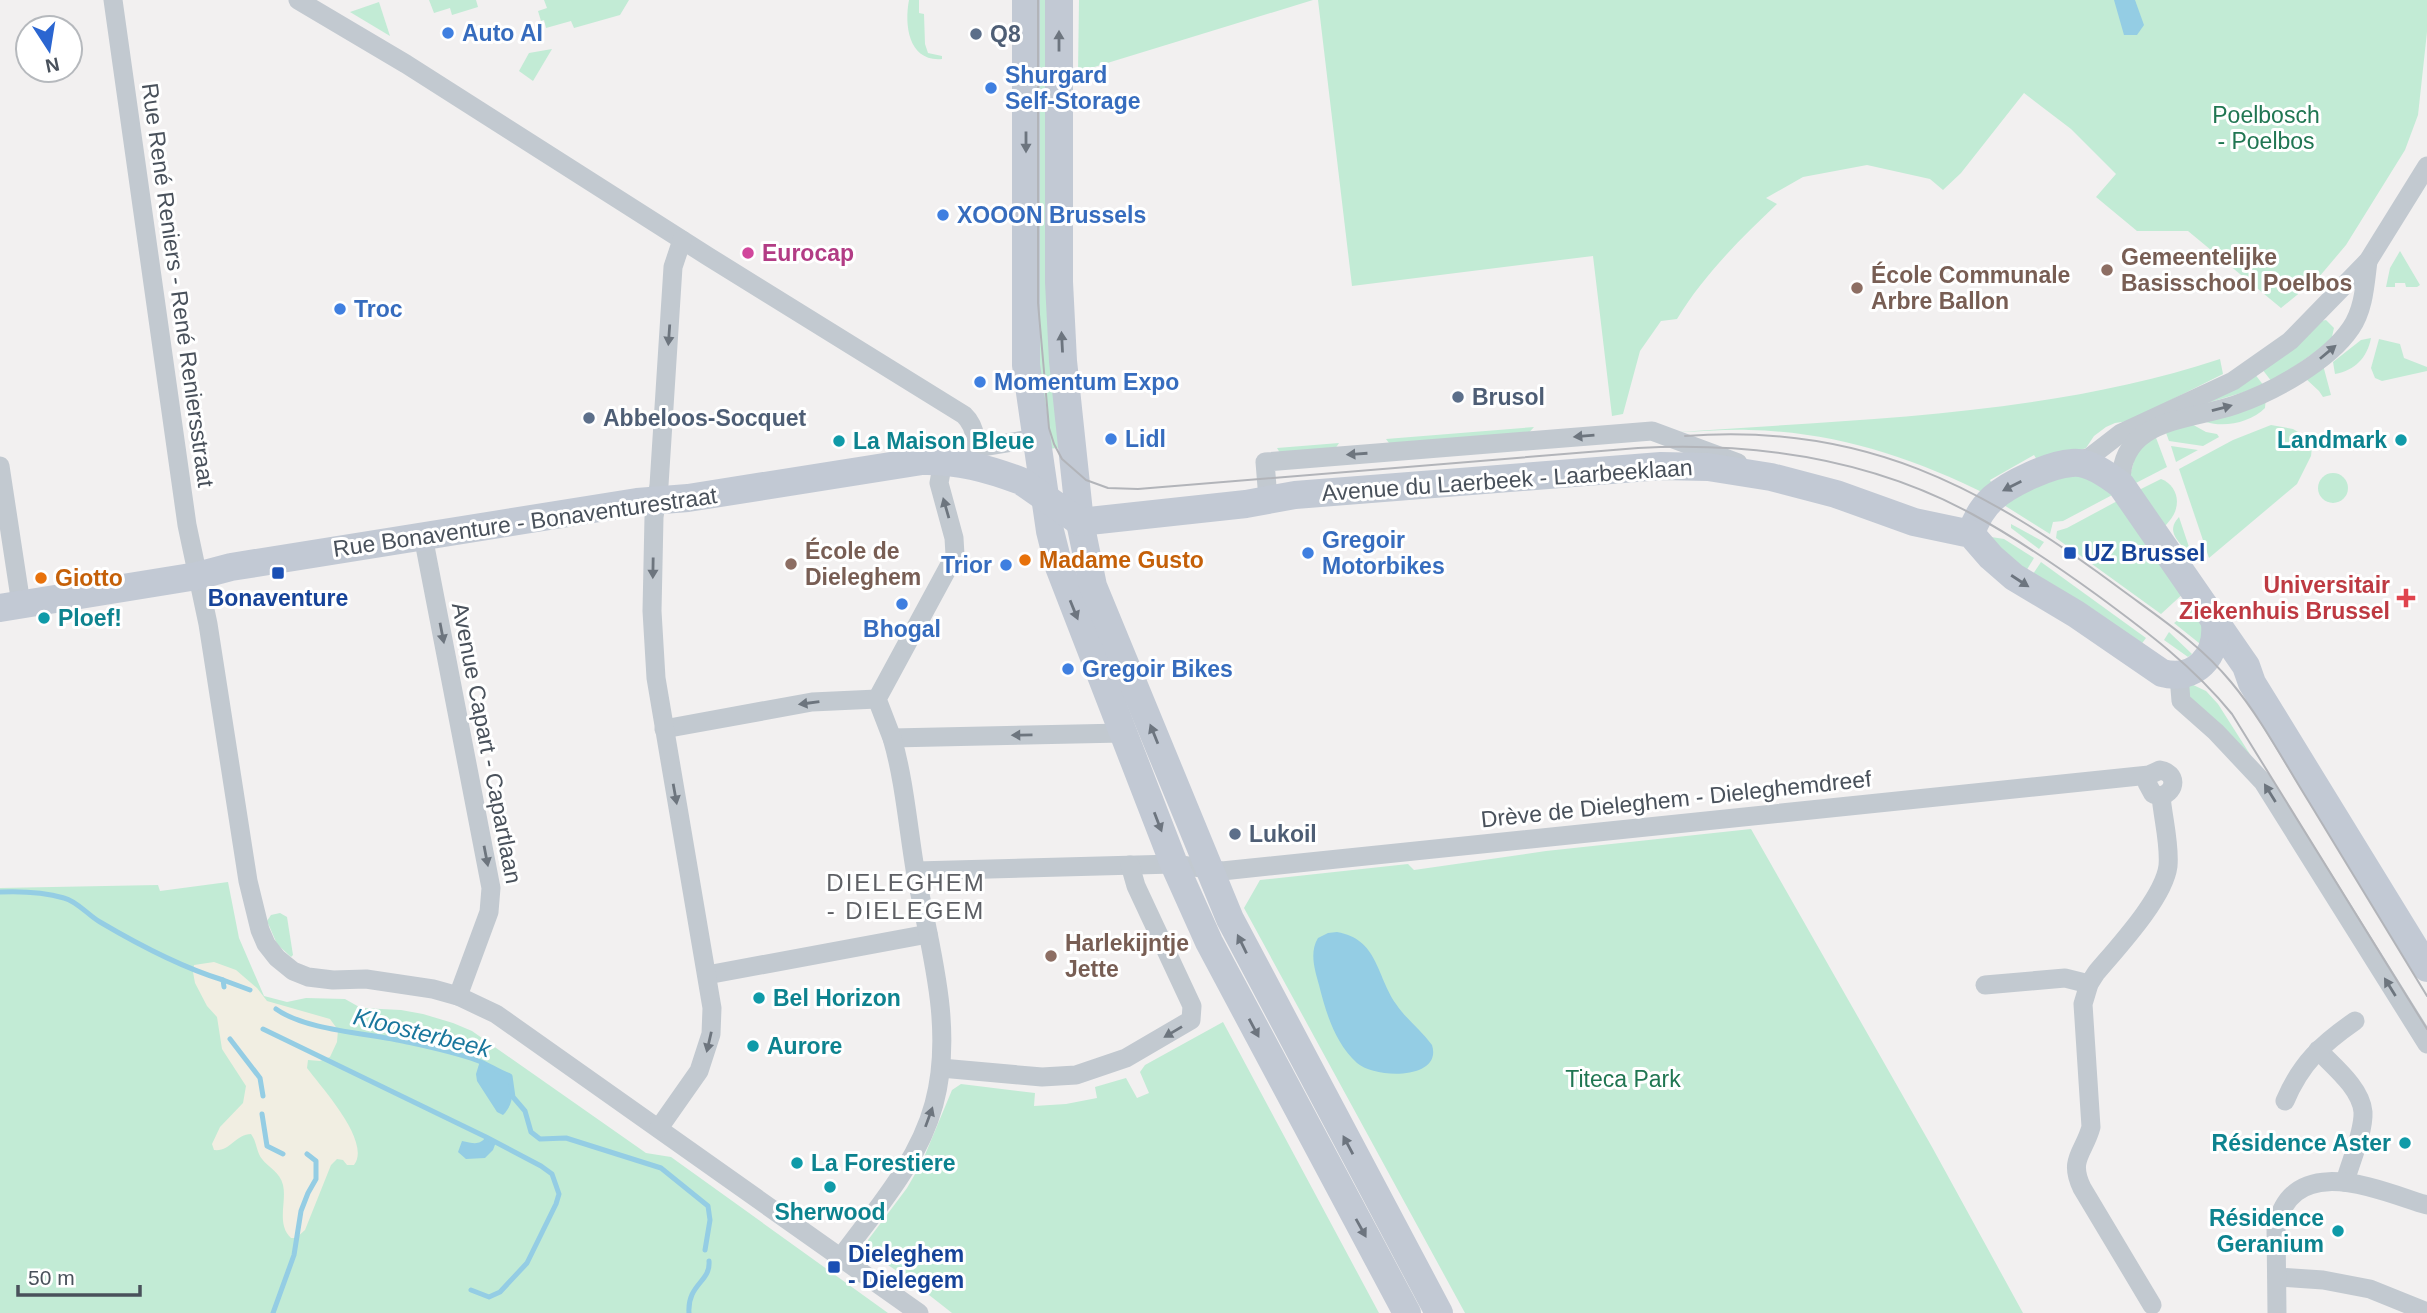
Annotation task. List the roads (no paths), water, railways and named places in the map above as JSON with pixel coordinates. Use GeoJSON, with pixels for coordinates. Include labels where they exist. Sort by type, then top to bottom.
{"type":"FeatureCollection","features":[{"type":"Feature","properties":{"kind":"street","name":"Rue René Reniers - René Reniersstraat"},"geometry":{"type":"LineString","coordinates":[[113,0],[185,508],[208,624],[248,881],[266,944],[293,971],[308,977],[385,981],[433,989],[458,996],[496,1014],[919,1313]]}},
{"type":"Feature","properties":{"kind":"street"},"geometry":{"type":"LineString","coordinates":[[298,0],[406,64],[964,415],[971,424],[977,457],[1036,438]]}},
{"type":"Feature","properties":{"kind":"street"},"geometry":{"type":"LineString","coordinates":[[1026,0],[1026,365],[1044,497],[1059,567],[1174,864],[1229,981],[1407,1313]]}},
{"type":"Feature","properties":{"kind":"street"},"geometry":{"type":"LineString","coordinates":[[1059,0],[1059,282],[1063,361],[1080,522],[1093,586],[1209,870],[1245,950],[1439,1313]]}},
{"type":"Feature","properties":{"kind":"street"},"geometry":{"type":"LineString","coordinates":[[2252,683],[2242,677],[2189,671],[2170,676],[2154,669],[2076,614],[2001,567],[1971,534],[1978,517],[1995,496],[2037,474],[2090,457],[2121,433],[2209,393],[2255,367],[2290,341],[2368,261],[2427,166]]}},
{"type":"Feature","properties":{"kind":"street"},"geometry":{"type":"LineString","coordinates":[[659,1128],[693,1083],[708,1050],[712,1008],[656,678],[652,611],[656,500],[673,267],[682,240]]}},
{"type":"Feature","properties":{"kind":"street"},"geometry":{"type":"LineString","coordinates":[[2121,485],[2121,469],[2126,453],[2134,441],[2146,432],[2182,417],[2222,409],[2248,400],[2290,379],[2334,347],[2352,327],[2357,316],[2363,298],[2368,261]]}},
{"type":"Feature","properties":{"kind":"street","name":"Avenue du Laerbeek - Laarbeeklaan"},"geometry":{"type":"LineString","coordinates":[[1268,499],[1265,461],[1652,431],[1771,477]]}},
{"type":"Feature","properties":{"kind":"street","name":"Rue Bonaventure - Bonaventurestraat"},"geometry":{"type":"LineString","coordinates":[[11,606],[197,576],[222,568],[901,464],[977,457],[1044,497]]}},
{"type":"Feature","properties":{"kind":"street"},"geometry":{"type":"LineString","coordinates":[[877,699],[953,563],[954,538],[939,483],[943,461]]}},
{"type":"Feature","properties":{"kind":"street"},"geometry":{"type":"LineString","coordinates":[[2073,462],[2102,472],[2121,485],[2214,624],[2246,666],[2252,683],[2427,968]]}},
{"type":"Feature","properties":{"kind":"street"},"geometry":{"type":"LineString","coordinates":[[0,466],[11,606]]}},
{"type":"Feature","properties":{"kind":"street","name":"Avenue du Laerbeek - Laarbeeklaan"},"geometry":{"type":"LineString","coordinates":[[1080,522],[1268,499],[1661,466],[1708,467],[1771,477],[1836,494],[1914,522],[1971,534]]}},
{"type":"Feature","properties":{"kind":"street"},"geometry":{"type":"LineString","coordinates":[[1044,497],[1080,522]]}},
{"type":"Feature","properties":{"kind":"street","name":"Avenue Capart - Capartlaan"},"geometry":{"type":"LineString","coordinates":[[423,536],[491,888],[489,912],[458,996]]}},
{"type":"Feature","properties":{"kind":"street"},"geometry":{"type":"LineString","coordinates":[[2214,624],[2214,643],[2189,671],[2181,701],[2234,750],[2263,782],[2427,1044]]}},
{"type":"Feature","properties":{"kind":"street"},"geometry":{"type":"LineString","coordinates":[[664,729],[812,702],[877,699]]}},
{"type":"Feature","properties":{"kind":"street"},"geometry":{"type":"LineString","coordinates":[[841,1257],[903,1173],[919,1146],[933,1106],[941,1068],[942,1022],[928,934],[892,738],[877,699]]}},
{"type":"Feature","properties":{"kind":"street"},"geometry":{"type":"LineString","coordinates":[[892,738],[1123,733]]}},
{"type":"Feature","properties":{"kind":"street","name":"Drève de Dieleghem - Dieleghemdreef"},"geometry":{"type":"LineString","coordinates":[[916,871],[1174,864],[1222,871],[2149,775],[2147,788],[2152,794],[2161,796],[2168,857],[2165,878],[2156,897],[2090,984]]}},
{"type":"Feature","properties":{"kind":"street"},"geometry":{"type":"LineString","coordinates":[[941,1068],[1042,1077],[1076,1075],[1126,1058],[1191,1020],[1192,1006],[1136,886],[1130,865]]}},
{"type":"Feature","properties":{"kind":"street"},"geometry":{"type":"LineString","coordinates":[[707,975],[928,934]]}},
{"type":"Feature","properties":{"kind":"street"},"geometry":{"type":"LineString","coordinates":[[1984,985],[2064,978],[2090,984],[2083,1004],[2083,1014],[2091,1127],[2078,1153],[2075,1170],[2082,1188],[2152,1305]]}},
{"type":"Feature","properties":{"kind":"street"},"geometry":{"type":"LineString","coordinates":[[2284,1101],[2297,1074],[2318,1050],[2356,1021]]}},
{"type":"Feature","properties":{"kind":"street"},"geometry":{"type":"LineString","coordinates":[[2318,1050],[2350,1085],[2363,1111],[2363,1121],[2345,1182]]}},
{"type":"Feature","properties":{"kind":"street"},"geometry":{"type":"LineString","coordinates":[[2277,1313],[2276,1227],[2286,1202],[2302,1188],[2325,1181],[2345,1182],[2427,1205]]}},
{"type":"Feature","properties":{"kind":"street"},"geometry":{"type":"LineString","coordinates":[[2277,1277],[2323,1280],[2370,1290],[2427,1312]]}},
{"type":"Feature","properties":{"kind":"water"},"geometry":{"type":"Polygon","coordinates":[[[2114,0],[2135,0],[2144,25],[2137,35],[2124,35],[2114,0]]]}},
{"type":"Feature","properties":{"kind":"water"},"geometry":{"type":"Polygon","coordinates":[[[1337,932],[1361,942],[1368,950],[1396,1004],[1432,1045],[1433,1056],[1427,1065],[1418,1070],[1392,1074],[1366,1068],[1349,1055],[1332,1027],[1313,956],[1318,938],[1337,932]]]}},
{"type":"Feature","properties":{"kind":"water"},"geometry":{"type":"Polygon","coordinates":[[[480,1061],[510,1076],[512,1097],[503,1115],[497,1112],[477,1081],[480,1061]]]}},
{"type":"Feature","properties":{"kind":"water"},"geometry":{"type":"Polygon","coordinates":[[[486,1137],[496,1142],[485,1158],[466,1159],[458,1152],[462,1141],[478,1143],[486,1137]]]}},
{"type":"Feature","properties":{"kind":"waterway","name":"Kloosterbeek"},"geometry":{"type":"LineString","coordinates":[[0,892],[40,893],[69,900],[100,922],[145,947],[191,969],[223,980],[224,987]]}},
{"type":"Feature","properties":{"kind":"waterway","name":"Kloosterbeek"},"geometry":{"type":"LineString","coordinates":[[223,980],[250,990]]}},
{"type":"Feature","properties":{"kind":"waterway","name":"Kloosterbeek"},"geometry":{"type":"LineString","coordinates":[[276,1009],[321,1027],[392,1039],[459,1055],[510,1076],[513,1097],[525,1111],[531,1132],[540,1139],[566,1138],[661,1168],[708,1206],[710,1220],[705,1250]]}},
{"type":"Feature","properties":{"kind":"waterway","name":"Kloosterbeek"},"geometry":{"type":"LineString","coordinates":[[263,1029],[486,1137],[552,1174],[559,1194],[527,1263],[500,1292],[489,1297],[471,1290]]}},
{"type":"Feature","properties":{"kind":"waterway","name":"Kloosterbeek"},"geometry":{"type":"LineString","coordinates":[[230,1039],[260,1078],[263,1096]]}},
{"type":"Feature","properties":{"kind":"waterway","name":"Kloosterbeek"},"geometry":{"type":"LineString","coordinates":[[262,1114],[267,1146],[283,1154]]}},
{"type":"Feature","properties":{"kind":"waterway","name":"Kloosterbeek"},"geometry":{"type":"LineString","coordinates":[[273,1313],[294,1255],[301,1211],[316,1179],[316,1161],[307,1154]]}},
{"type":"Feature","properties":{"kind":"waterway","name":"Kloosterbeek"},"geometry":{"type":"LineString","coordinates":[[689,1313],[689,1303],[709,1268],[709,1261]]}},
{"type":"Feature","properties":{"kind":"tram line"},"geometry":{"type":"LineString","coordinates":[[1038,0],[1038,303],[1049,428],[1062,459],[1086,480],[1108,488],[1138,489],[1638,448],[1681,447],[1767,451],[1810,458],[1893,479],[1933,495],[2004,533],[2082,584],[2168,650],[2217,697],[2232,714],[2427,1029]]}},
{"type":"Feature","properties":{"kind":"tram line"},"geometry":{"type":"LineString","coordinates":[[1685,436],[1749,434],[1809,440],[1865,451],[1919,469],[1970,492],[2021,521],[2071,553],[2165,622],[2219,669],[2252,710],[2427,996]]}},
{"type":"Feature","properties":{"kind":"place","name":"Auto AI"},"geometry":{"type":"Point","coordinates":[448,33]}},
{"type":"Feature","properties":{"kind":"place","name":"Q8"},"geometry":{"type":"Point","coordinates":[976,34]}},
{"type":"Feature","properties":{"kind":"place","name":"Shurgard Self-Storage"},"geometry":{"type":"Point","coordinates":[991,88]}},
{"type":"Feature","properties":{"kind":"place","name":"XOOON Brussels"},"geometry":{"type":"Point","coordinates":[943,215]}},
{"type":"Feature","properties":{"kind":"place","name":"Eurocap"},"geometry":{"type":"Point","coordinates":[748,253]}},
{"type":"Feature","properties":{"kind":"place","name":"Gemeentelijke Basisschool Poelbos"},"geometry":{"type":"Point","coordinates":[2107,270]}},
{"type":"Feature","properties":{"kind":"place","name":"École Communale Arbre Ballon"},"geometry":{"type":"Point","coordinates":[1857,288]}},
{"type":"Feature","properties":{"kind":"place","name":"Troc"},"geometry":{"type":"Point","coordinates":[340,309]}},
{"type":"Feature","properties":{"kind":"place","name":"Momentum Expo"},"geometry":{"type":"Point","coordinates":[980,382]}},
{"type":"Feature","properties":{"kind":"place","name":"Brusol"},"geometry":{"type":"Point","coordinates":[1458,397]}},
{"type":"Feature","properties":{"kind":"place","name":"Abbeloos-Socquet"},"geometry":{"type":"Point","coordinates":[589,418]}},
{"type":"Feature","properties":{"kind":"place","name":"Lidl"},"geometry":{"type":"Point","coordinates":[1111,439]}},
{"type":"Feature","properties":{"kind":"place","name":"Landmark"},"geometry":{"type":"Point","coordinates":[2401,440]}},
{"type":"Feature","properties":{"kind":"place","name":"La Maison Bleue"},"geometry":{"type":"Point","coordinates":[839,441]}},
{"type":"Feature","properties":{"kind":"place","name":"Gregoir Motorbikes"},"geometry":{"type":"Point","coordinates":[1308,553]}},
{"type":"Feature","properties":{"kind":"place","name":"UZ Brussel"},"geometry":{"type":"Point","coordinates":[2070,553]}},
{"type":"Feature","properties":{"kind":"place","name":"Madame Gusto"},"geometry":{"type":"Point","coordinates":[1025,560]}},
{"type":"Feature","properties":{"kind":"place","name":"École de Dieleghem"},"geometry":{"type":"Point","coordinates":[791,564]}},
{"type":"Feature","properties":{"kind":"place","name":"Trior"},"geometry":{"type":"Point","coordinates":[1006,565]}},
{"type":"Feature","properties":{"kind":"place","name":"Bonaventure"},"geometry":{"type":"Point","coordinates":[278,573]}},
{"type":"Feature","properties":{"kind":"place","name":"Giotto"},"geometry":{"type":"Point","coordinates":[41,578]}},
{"type":"Feature","properties":{"kind":"place","name":"Universitair Ziekenhuis Brussel"},"geometry":{"type":"Point","coordinates":[2406,598]}},
{"type":"Feature","properties":{"kind":"place","name":"Bhogal"},"geometry":{"type":"Point","coordinates":[902,604]}},
{"type":"Feature","properties":{"kind":"place","name":"Ploef!"},"geometry":{"type":"Point","coordinates":[44,618]}},
{"type":"Feature","properties":{"kind":"place","name":"Gregoir Bikes"},"geometry":{"type":"Point","coordinates":[1068,669]}},
{"type":"Feature","properties":{"kind":"place","name":"Lukoil"},"geometry":{"type":"Point","coordinates":[1235,834]}},
{"type":"Feature","properties":{"kind":"place","name":"Harlekijntje Jette"},"geometry":{"type":"Point","coordinates":[1051,956]}},
{"type":"Feature","properties":{"kind":"place","name":"Bel Horizon"},"geometry":{"type":"Point","coordinates":[759,998]}},
{"type":"Feature","properties":{"kind":"place","name":"Aurore"},"geometry":{"type":"Point","coordinates":[753,1046]}},
{"type":"Feature","properties":{"kind":"place","name":"Résidence Aster"},"geometry":{"type":"Point","coordinates":[2405,1143]}},
{"type":"Feature","properties":{"kind":"place","name":"La Forestiere"},"geometry":{"type":"Point","coordinates":[797,1163]}},
{"type":"Feature","properties":{"kind":"place","name":"Sherwood"},"geometry":{"type":"Point","coordinates":[830,1187]}},
{"type":"Feature","properties":{"kind":"place","name":"Résidence Geranium"},"geometry":{"type":"Point","coordinates":[2338,1231]}},
{"type":"Feature","properties":{"kind":"place","name":"Dieleghem - Dielegem"},"geometry":{"type":"Point","coordinates":[834,1267]}},
{"type":"Feature","properties":{"kind":"district","name":"DIELEGHEM - DIELEGEM"},"geometry":{"type":"Point","coordinates":[906,897]}},
{"type":"Feature","properties":{"kind":"park label","name":"Poelbosch - Poelbos"},"geometry":{"type":"Point","coordinates":[2266,128]}},
{"type":"Feature","properties":{"kind":"park label","name":"Titeca Park"},"geometry":{"type":"Point","coordinates":[1623,1079]}}]}
